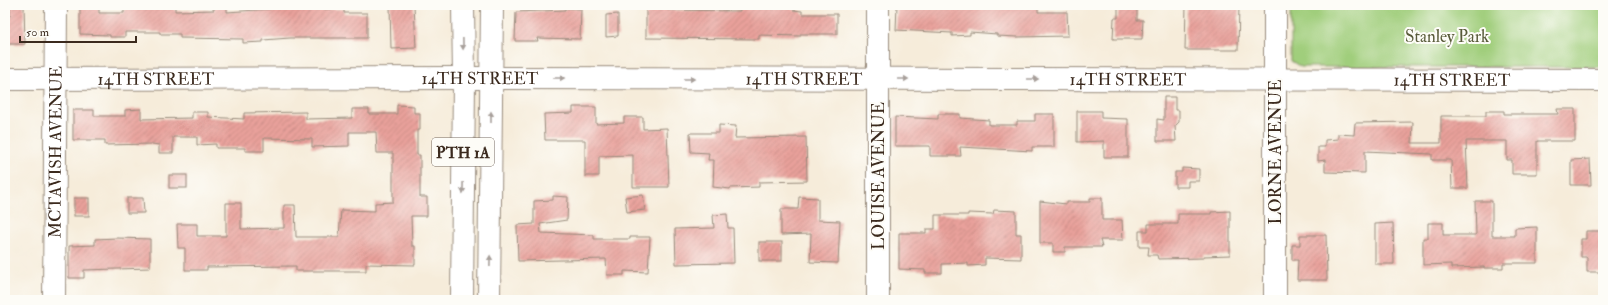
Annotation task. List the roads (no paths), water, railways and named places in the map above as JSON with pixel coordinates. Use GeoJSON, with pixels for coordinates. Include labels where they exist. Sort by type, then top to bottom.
{"type":"FeatureCollection","features":[{"type":"Feature","properties":{"kind":"street","name":"MCTAVISH AVENUE"},"geometry":{"type":"LineString","coordinates":[[54,300],[56,5]]}},
{"type":"Feature","properties":{"kind":"street","name":"PTH 1A"},"geometry":{"type":"LineString","coordinates":[[462,300],[464,78],[463,5]]}},
{"type":"Feature","properties":{"kind":"street","name":"PTH 1A"},"geometry":{"type":"LineString","coordinates":[[490,300],[492,5]]}},
{"type":"Feature","properties":{"kind":"street","name":"LOUISE AVENUE"},"geometry":{"type":"LineString","coordinates":[[878,5],[878,300]]}},
{"type":"Feature","properties":{"kind":"street","name":"LORNE AVENUE"},"geometry":{"type":"LineString","coordinates":[[1275,5],[1275,300]]}},
{"type":"Feature","properties":{"kind":"street","name":"14TH STREET"},"geometry":{"type":"LineString","coordinates":[[5,79],[492,78],[1603,80]]}},
{"type":"Feature","properties":{"kind":"park label","name":"Stanley Park"},"geometry":{"type":"Point","coordinates":[1447,36]}}]}
